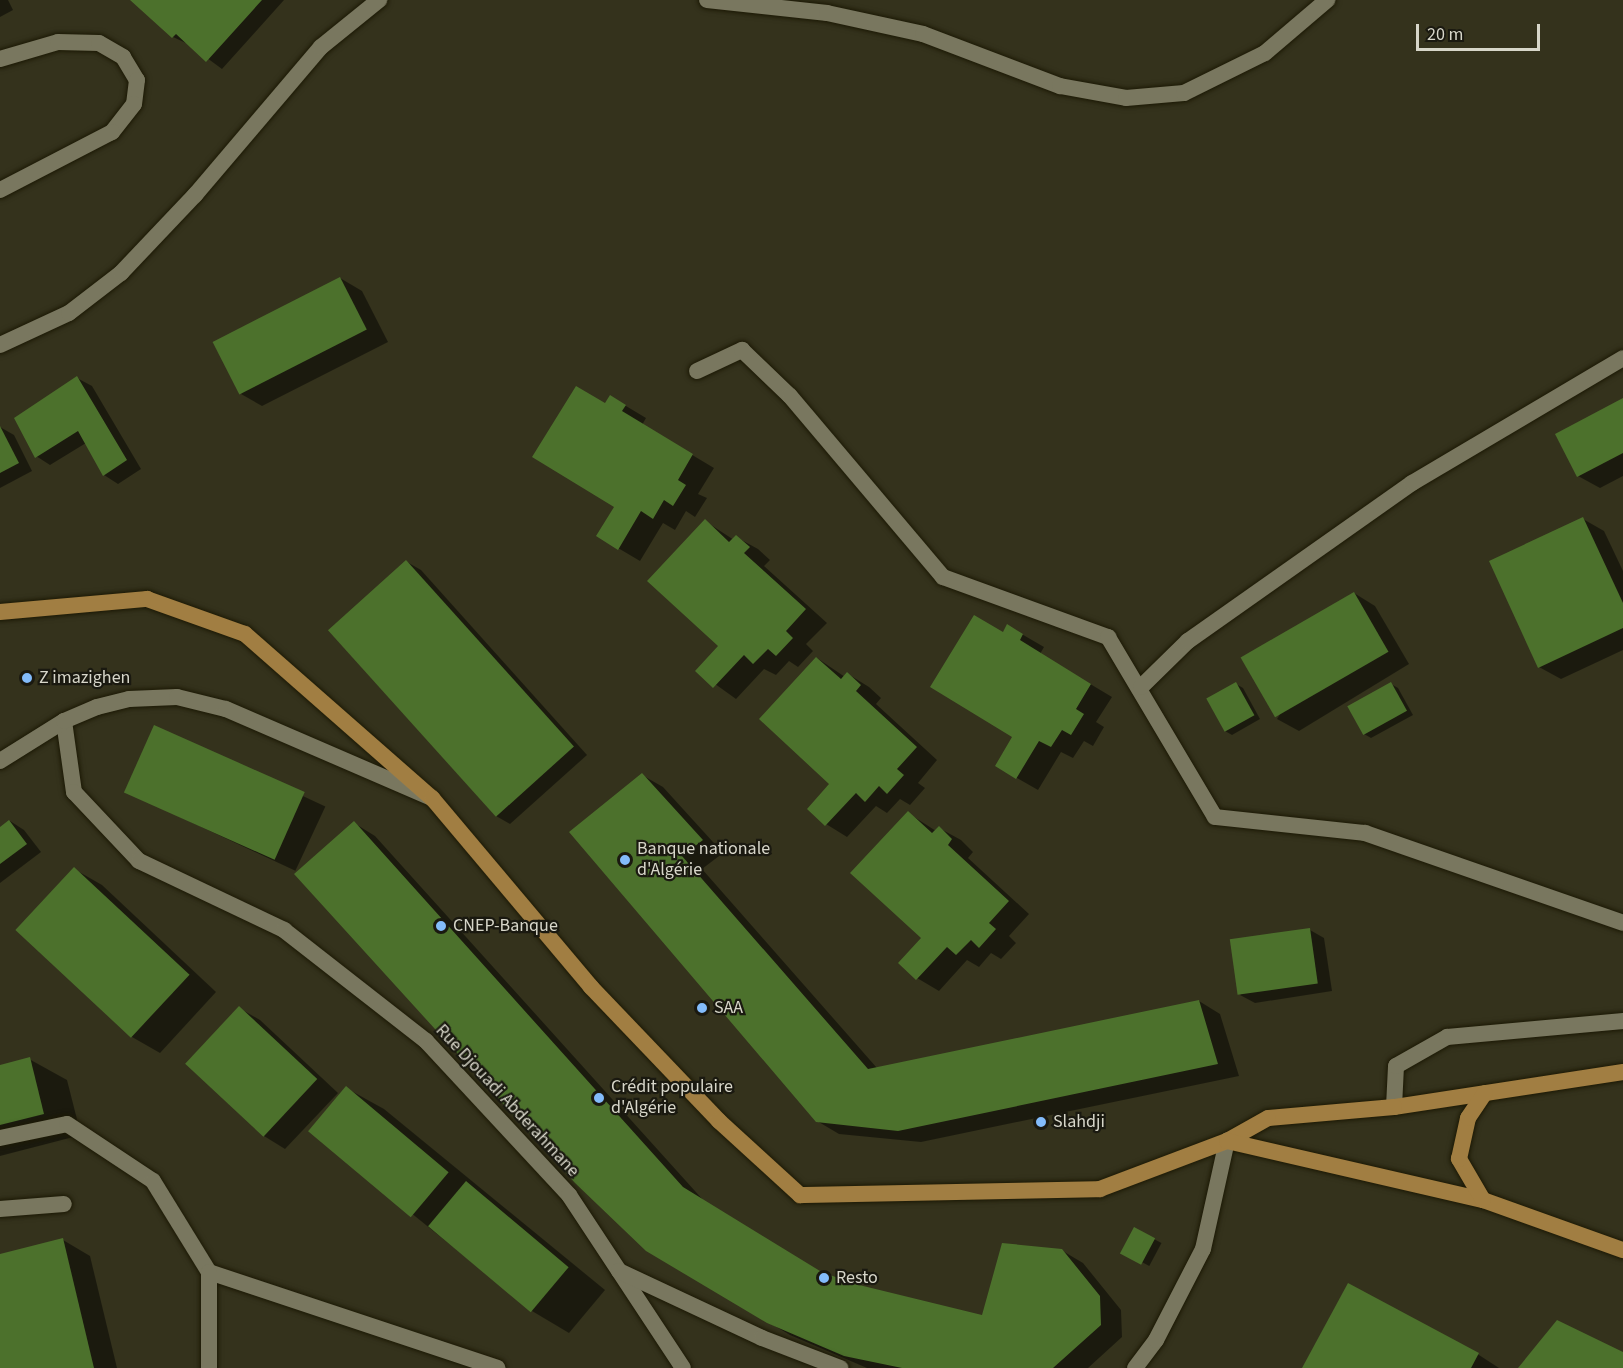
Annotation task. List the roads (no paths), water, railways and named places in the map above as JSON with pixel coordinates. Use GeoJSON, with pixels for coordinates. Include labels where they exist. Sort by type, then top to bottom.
{"type":"FeatureCollection","features":[{"type":"Feature","properties":{"kind":"main road"},"geometry":{"type":"LineString","coordinates":[[0,612],[147,599],[245,634],[432,798],[591,987],[718,1121],[800,1195],[1100,1189],[1227,1141],[1268,1118],[1394,1107],[1623,1072]]}},
{"type":"Feature","properties":{"kind":"main road"},"geometry":{"type":"LineString","coordinates":[[1483,1200],[1459,1159],[1468,1118],[1485,1093]]}},
{"type":"Feature","properties":{"kind":"main road"},"geometry":{"type":"LineString","coordinates":[[1227,1141],[1483,1200],[1623,1250]]}},
{"type":"Feature","properties":{"kind":"street"},"geometry":{"type":"LineString","coordinates":[[0,345],[19,340],[69,313],[122,273],[195,195],[321,47],[379,0]]}},
{"type":"Feature","properties":{"kind":"street"},"geometry":{"type":"LineString","coordinates":[[707,0],[827,13],[922,34],[1060,87],[1126,98],[1184,93],[1265,53],[1327,0]]}},
{"type":"Feature","properties":{"kind":"street"},"geometry":{"type":"LineString","coordinates":[[0,59],[58,42],[99,43],[123,57],[137,80],[134,104],[112,132],[0,190]]}},
{"type":"Feature","properties":{"kind":"street"},"geometry":{"type":"LineString","coordinates":[[697,371],[742,350],[790,396],[943,577],[1108,637],[1141,687],[1215,818],[1365,833],[1623,923]]}},
{"type":"Feature","properties":{"kind":"street"},"geometry":{"type":"LineString","coordinates":[[1141,687],[1188,641],[1412,483],[1623,358]]}},
{"type":"Feature","properties":{"kind":"street"},"geometry":{"type":"LineString","coordinates":[[0,761],[64,721],[129,699],[177,697],[226,709],[432,798]]}},
{"type":"Feature","properties":{"kind":"street","name":"Rue Djouadi Abderahmane"},"geometry":{"type":"LineString","coordinates":[[64,721],[74,792],[139,861],[284,930],[426,1041],[568,1195],[682,1368]]}},
{"type":"Feature","properties":{"kind":"street"},"geometry":{"type":"LineString","coordinates":[[1394,1107],[1396,1066],[1447,1037],[1623,1021]]}},
{"type":"Feature","properties":{"kind":"street"},"geometry":{"type":"LineString","coordinates":[[0,1138],[67,1124],[153,1181],[209,1272],[209,1368]]}},
{"type":"Feature","properties":{"kind":"street"},"geometry":{"type":"LineString","coordinates":[[1135,1368],[1156,1340],[1203,1249],[1227,1141]]}},
{"type":"Feature","properties":{"kind":"street"},"geometry":{"type":"LineString","coordinates":[[0,1209],[64,1204]]}},
{"type":"Feature","properties":{"kind":"street"},"geometry":{"type":"LineString","coordinates":[[618,1270],[762,1338],[840,1368]]}},
{"type":"Feature","properties":{"kind":"street"},"geometry":{"type":"LineString","coordinates":[[209,1272],[497,1368]]}},
{"type":"Feature","properties":{"kind":"place","name":"Z imazighen"},"geometry":{"type":"Point","coordinates":[27,678]}},
{"type":"Feature","properties":{"kind":"place","name":"Banque nationale d'Algérie"},"geometry":{"type":"Point","coordinates":[625,860]}},
{"type":"Feature","properties":{"kind":"place","name":"CNEP-Banque"},"geometry":{"type":"Point","coordinates":[441,926]}},
{"type":"Feature","properties":{"kind":"place","name":"SAA"},"geometry":{"type":"Point","coordinates":[702,1008]}},
{"type":"Feature","properties":{"kind":"place","name":"Crédit populaire d'Algérie"},"geometry":{"type":"Point","coordinates":[599,1098]}},
{"type":"Feature","properties":{"kind":"place","name":"Slahdji"},"geometry":{"type":"Point","coordinates":[1041,1122]}},
{"type":"Feature","properties":{"kind":"place","name":"Resto"},"geometry":{"type":"Point","coordinates":[824,1278]}}]}
